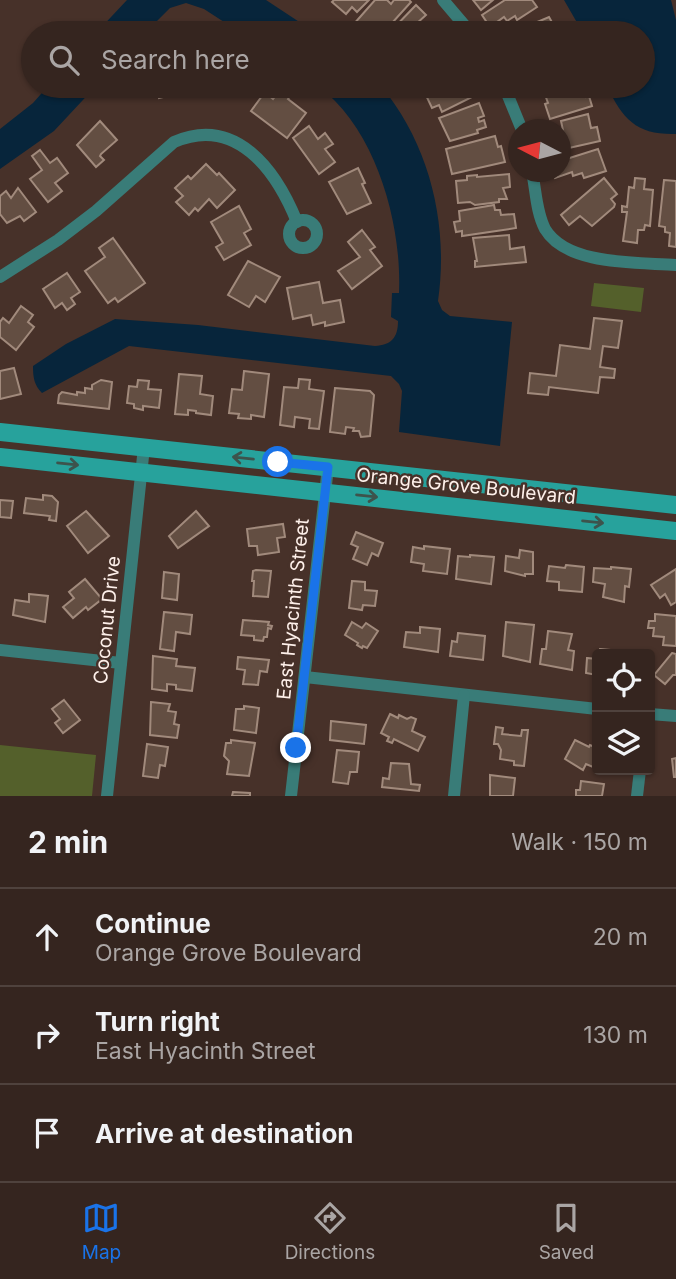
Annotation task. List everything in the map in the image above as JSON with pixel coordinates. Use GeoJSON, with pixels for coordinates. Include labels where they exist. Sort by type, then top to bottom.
{"type":"FeatureCollection","features":[{"type":"Feature","properties":{"kind":"street"},"geometry":{"type":"LineString","coordinates":[[443,0],[461,21]]}},
{"type":"Feature","properties":{"kind":"street"},"geometry":{"type":"LineString","coordinates":[[509,98],[518,119]]}},
{"type":"Feature","properties":{"kind":"street"},"geometry":{"type":"LineString","coordinates":[[0,277],[58,240],[96,211],[174,142],[189,136],[224,136],[240,144],[278,183],[297,222]]}},
{"type":"Feature","properties":{"kind":"street"},"geometry":{"type":"LineString","coordinates":[[534,182],[539,215],[546,231],[558,244],[573,253],[589,257],[676,265]]}},
{"type":"Feature","properties":{"kind":"street","name":"Orange Grove Boulevard"},"geometry":{"type":"LineString","coordinates":[[0,432],[676,505]]}},
{"type":"Feature","properties":{"kind":"street","name":"Coconut Drive"},"geometry":{"type":"LineString","coordinates":[[107,796],[144,447]]}},
{"type":"Feature","properties":{"kind":"street","name":"Orange Grove Boulevard"},"geometry":{"type":"LineString","coordinates":[[0,457],[676,531]]}},
{"type":"Feature","properties":{"kind":"street","name":"East Hyacinth Street"},"geometry":{"type":"LineString","coordinates":[[291,796],[328,467]]}},
{"type":"Feature","properties":{"kind":"street"},"geometry":{"type":"LineString","coordinates":[[0,650],[121,663]]}},
{"type":"Feature","properties":{"kind":"street"},"geometry":{"type":"LineString","coordinates":[[305,677],[592,708]]}},
{"type":"Feature","properties":{"kind":"street"},"geometry":{"type":"LineString","coordinates":[[454,796],[464,695]]}},
{"type":"Feature","properties":{"kind":"street"},"geometry":{"type":"LineString","coordinates":[[655,714],[676,716]]}},
{"type":"Feature","properties":{"kind":"street"},"geometry":{"type":"LineString","coordinates":[[637,796],[639,775]]}},
{"type":"Feature","properties":{"kind":"green space"},"geometry":{"type":"Polygon","coordinates":[[[594,283],[644,288],[641,312],[591,306],[594,283]]]}},
{"type":"Feature","properties":{"kind":"green space"},"geometry":{"type":"Polygon","coordinates":[[[0,745],[96,755],[92,796],[0,796],[0,745]]]}},
{"type":"Feature","properties":{"kind":"water"},"geometry":{"type":"Polygon","coordinates":[[[127,0],[266,0],[298,21],[222,21],[204,9],[186,3],[170,8],[157,21],[107,21],[127,0]]]}},
{"type":"Feature","properties":{"kind":"water"},"geometry":{"type":"Polygon","coordinates":[[[564,0],[671,0],[676,20],[676,134],[662,134],[641,128],[626,116],[614,98],[655,98],[655,21],[576,21],[564,0]]]}},
{"type":"Feature","properties":{"kind":"water"},"geometry":{"type":"Polygon","coordinates":[[[37,98],[85,98],[54,131],[0,169],[0,129],[37,98]]]}},
{"type":"Feature","properties":{"kind":"water"},"geometry":{"type":"Polygon","coordinates":[[[331,98],[390,98],[412,134],[432,187],[438,215],[441,272],[438,301],[442,310],[450,316],[512,322],[500,446],[399,432],[402,391],[391,376],[129,346],[42,393],[34,381],[33,366],[66,344],[115,319],[198,325],[375,346],[392,339],[397,332],[398,321],[391,317],[392,293],[399,293],[399,266],[390,208],[370,152],[356,127],[331,98]]]}},
{"type":"Feature","properties":{"kind":"building"},"geometry":{"type":"Polygon","coordinates":[[[369,0],[357,12],[352,7],[346,14],[332,2],[369,0]]]}},
{"type":"Feature","properties":{"kind":"building"},"geometry":{"type":"Polygon","coordinates":[[[375,0],[387,0],[391,4],[394,0],[411,2],[394,21],[357,21],[375,0]]]}},
{"type":"Feature","properties":{"kind":"building"},"geometry":{"type":"Polygon","coordinates":[[[473,0],[493,0],[481,10],[473,0]]]}},
{"type":"Feature","properties":{"kind":"building"},"geometry":{"type":"Polygon","coordinates":[[[505,0],[532,0],[537,7],[517,20],[515,16],[507,21],[504,17],[498,21],[486,21],[482,15],[505,0]]]}},
{"type":"Feature","properties":{"kind":"building"},"geometry":{"type":"Polygon","coordinates":[[[416,5],[426,15],[419,21],[401,21],[416,5]]]}},
{"type":"Feature","properties":{"kind":"building"},"geometry":{"type":"Polygon","coordinates":[[[261,98],[289,98],[306,113],[287,138],[251,111],[261,98]]]}},
{"type":"Feature","properties":{"kind":"building"},"geometry":{"type":"Polygon","coordinates":[[[427,98],[470,98],[442,112],[439,105],[432,108],[427,98]]]}},
{"type":"Feature","properties":{"kind":"building"},"geometry":{"type":"Polygon","coordinates":[[[546,98],[590,98],[592,106],[550,119],[545,104],[548,103],[546,98]]]}},
{"type":"Feature","properties":{"kind":"building"},"geometry":{"type":"Polygon","coordinates":[[[479,103],[484,116],[478,118],[479,122],[484,120],[486,127],[477,130],[478,133],[450,141],[439,118],[479,103]]]}},
{"type":"Feature","properties":{"kind":"building"},"geometry":{"type":"Polygon","coordinates":[[[588,114],[591,128],[597,127],[600,141],[571,148],[571,119],[569,119],[588,114]]]}},
{"type":"Feature","properties":{"kind":"building"},"geometry":{"type":"Polygon","coordinates":[[[100,121],[117,140],[101,154],[104,160],[96,167],[77,145],[100,121]]]}},
{"type":"Feature","properties":{"kind":"building"},"geometry":{"type":"Polygon","coordinates":[[[309,126],[318,139],[325,133],[333,144],[325,149],[335,162],[319,174],[293,138],[309,126]]]}},
{"type":"Feature","properties":{"kind":"building"},"geometry":{"type":"Polygon","coordinates":[[[495,136],[505,162],[452,174],[446,149],[495,136]]]}},
{"type":"Feature","properties":{"kind":"building"},"geometry":{"type":"Polygon","coordinates":[[[598,149],[606,171],[584,178],[582,173],[573,176],[571,158],[598,149]]]}},
{"type":"Feature","properties":{"kind":"building"},"geometry":{"type":"Polygon","coordinates":[[[40,150],[50,163],[57,158],[68,173],[55,183],[62,191],[48,202],[30,179],[42,170],[32,156],[40,150]]]}},
{"type":"Feature","properties":{"kind":"building"},"geometry":{"type":"Polygon","coordinates":[[[206,164],[235,190],[217,208],[209,199],[198,211],[195,208],[189,215],[176,202],[183,196],[175,188],[188,176],[191,179],[206,164]]]}},
{"type":"Feature","properties":{"kind":"building"},"geometry":{"type":"Polygon","coordinates":[[[358,168],[371,203],[347,214],[329,182],[358,168]]]}},
{"type":"Feature","properties":{"kind":"building"},"geometry":{"type":"Polygon","coordinates":[[[508,174],[510,187],[503,188],[507,199],[475,205],[470,202],[458,203],[456,181],[467,180],[467,176],[508,174]]]}},
{"type":"Feature","properties":{"kind":"building"},"geometry":{"type":"Polygon","coordinates":[[[604,178],[617,194],[611,199],[614,207],[592,226],[580,216],[569,225],[561,215],[604,178]]]}},
{"type":"Feature","properties":{"kind":"building"},"geometry":{"type":"Polygon","coordinates":[[[635,178],[645,179],[644,189],[653,190],[650,226],[645,225],[644,230],[638,230],[637,243],[623,241],[627,212],[622,212],[622,206],[627,207],[629,187],[634,188],[635,178]]]}},
{"type":"Feature","properties":{"kind":"building"},"geometry":{"type":"Polygon","coordinates":[[[664,180],[676,181],[676,247],[669,246],[670,233],[665,232],[665,227],[659,226],[664,180]]]}},
{"type":"Feature","properties":{"kind":"building"},"geometry":{"type":"Polygon","coordinates":[[[18,188],[36,212],[24,221],[20,216],[7,223],[0,214],[0,196],[6,191],[11,198],[18,188]]]}},
{"type":"Feature","properties":{"kind":"building"},"geometry":{"type":"Polygon","coordinates":[[[494,205],[501,215],[514,214],[516,228],[462,236],[462,231],[456,232],[454,222],[460,221],[459,211],[494,205]]]}},
{"type":"Feature","properties":{"kind":"building"},"geometry":{"type":"Polygon","coordinates":[[[239,206],[251,229],[244,233],[251,245],[224,260],[216,247],[223,243],[211,222],[239,206]]]}},
{"type":"Feature","properties":{"kind":"building"},"geometry":{"type":"Polygon","coordinates":[[[362,230],[375,247],[370,250],[382,266],[352,289],[338,271],[360,257],[348,242],[362,230]]]}},
{"type":"Feature","properties":{"kind":"building"},"geometry":{"type":"Polygon","coordinates":[[[509,235],[510,249],[524,247],[526,262],[475,267],[477,261],[473,238],[509,235]]]}},
{"type":"Feature","properties":{"kind":"building"},"geometry":{"type":"Polygon","coordinates":[[[113,238],[145,283],[118,302],[115,298],[108,303],[85,271],[105,257],[99,248],[113,238]]]}},
{"type":"Feature","properties":{"kind":"building"},"geometry":{"type":"Polygon","coordinates":[[[248,261],[280,277],[265,302],[256,296],[249,307],[228,295],[248,261]]]}},
{"type":"Feature","properties":{"kind":"building"},"geometry":{"type":"Polygon","coordinates":[[[67,273],[80,292],[71,298],[75,304],[67,310],[62,303],[55,308],[43,289],[67,273]]]}},
{"type":"Feature","properties":{"kind":"building"},"geometry":{"type":"Polygon","coordinates":[[[319,282],[323,303],[340,300],[344,322],[325,326],[325,322],[313,325],[311,315],[293,319],[287,288],[319,282]]]}},
{"type":"Feature","properties":{"kind":"building"},"geometry":{"type":"Polygon","coordinates":[[[21,306],[33,315],[28,322],[34,327],[16,350],[0,337],[0,322],[3,318],[9,323],[21,306]]]}},
{"type":"Feature","properties":{"kind":"building"},"geometry":{"type":"Polygon","coordinates":[[[594,318],[622,321],[618,348],[603,346],[600,367],[615,369],[614,378],[600,377],[598,393],[549,387],[548,395],[528,393],[530,373],[556,376],[560,345],[590,349],[594,318]]]}},
{"type":"Feature","properties":{"kind":"building"},"geometry":{"type":"Polygon","coordinates":[[[14,368],[21,394],[0,399],[0,371],[14,368]]]}},
{"type":"Feature","properties":{"kind":"building"},"geometry":{"type":"Polygon","coordinates":[[[244,371],[269,374],[264,417],[251,415],[251,419],[238,418],[239,414],[229,413],[232,389],[242,390],[244,371]]]}},
{"type":"Feature","properties":{"kind":"building"},"geometry":{"type":"Polygon","coordinates":[[[179,374],[202,376],[200,394],[213,396],[211,415],[188,410],[188,415],[175,414],[179,374]]]}},
{"type":"Feature","properties":{"kind":"building"},"geometry":{"type":"Polygon","coordinates":[[[299,379],[310,380],[309,389],[324,391],[319,429],[309,428],[310,419],[295,417],[294,427],[280,425],[284,387],[298,388],[299,379]]]}},
{"type":"Feature","properties":{"kind":"building"},"geometry":{"type":"Polygon","coordinates":[[[101,380],[112,382],[109,409],[58,403],[62,392],[77,395],[77,392],[85,393],[85,388],[92,389],[92,385],[101,380]]]}},
{"type":"Feature","properties":{"kind":"building"},"geometry":{"type":"Polygon","coordinates":[[[138,380],[149,381],[148,389],[161,390],[159,408],[143,406],[143,410],[127,403],[129,386],[137,387],[138,380]]]}},
{"type":"Feature","properties":{"kind":"building"},"geometry":{"type":"Polygon","coordinates":[[[335,388],[370,391],[374,395],[370,436],[361,437],[359,431],[346,427],[345,434],[330,432],[335,388]]]}},
{"type":"Feature","properties":{"kind":"building"},"geometry":{"type":"Polygon","coordinates":[[[43,495],[52,496],[58,502],[56,521],[49,520],[50,516],[24,513],[26,498],[43,500],[43,495]]]}},
{"type":"Feature","properties":{"kind":"building"},"geometry":{"type":"Polygon","coordinates":[[[0,500],[13,501],[11,518],[0,517],[0,500]]]}},
{"type":"Feature","properties":{"kind":"building"},"geometry":{"type":"Polygon","coordinates":[[[86,511],[109,536],[88,553],[67,526],[86,511]]]}},
{"type":"Feature","properties":{"kind":"building"},"geometry":{"type":"Polygon","coordinates":[[[196,511],[209,526],[178,548],[169,536],[196,511]]]}},
{"type":"Feature","properties":{"kind":"building"},"geometry":{"type":"Polygon","coordinates":[[[283,524],[285,537],[277,538],[279,552],[258,555],[257,546],[249,546],[247,529],[283,524]]]}},
{"type":"Feature","properties":{"kind":"building"},"geometry":{"type":"Polygon","coordinates":[[[356,532],[383,543],[378,556],[372,553],[367,565],[353,559],[358,547],[351,544],[356,532]]]}},
{"type":"Feature","properties":{"kind":"building"},"geometry":{"type":"Polygon","coordinates":[[[424,546],[450,549],[447,574],[423,571],[424,564],[411,562],[413,547],[424,549],[424,546]]]}},
{"type":"Feature","properties":{"kind":"building"},"geometry":{"type":"Polygon","coordinates":[[[520,550],[533,552],[533,574],[525,576],[505,571],[506,556],[519,558],[520,550]]]}},
{"type":"Feature","properties":{"kind":"building"},"geometry":{"type":"Polygon","coordinates":[[[458,556],[494,557],[491,584],[456,579],[458,556]]]}},
{"type":"Feature","properties":{"kind":"building"},"geometry":{"type":"Polygon","coordinates":[[[566,565],[584,567],[582,592],[559,590],[559,582],[547,581],[549,566],[565,568],[566,565]]]}},
{"type":"Feature","properties":{"kind":"building"},"geometry":{"type":"Polygon","coordinates":[[[594,568],[631,569],[629,587],[625,586],[624,602],[603,597],[605,584],[593,582],[594,568]]]}},
{"type":"Feature","properties":{"kind":"building"},"geometry":{"type":"Polygon","coordinates":[[[676,569],[676,602],[671,605],[665,594],[660,598],[651,585],[676,569]]]}},
{"type":"Feature","properties":{"kind":"building"},"geometry":{"type":"Polygon","coordinates":[[[253,571],[271,571],[268,597],[253,596],[253,571]]]}},
{"type":"Feature","properties":{"kind":"building"},"geometry":{"type":"Polygon","coordinates":[[[164,572],[179,574],[177,600],[162,598],[164,572]]]}},
{"type":"Feature","properties":{"kind":"building"},"geometry":{"type":"Polygon","coordinates":[[[85,579],[102,599],[73,618],[63,607],[74,598],[69,592],[85,579]]]}},
{"type":"Feature","properties":{"kind":"building"},"geometry":{"type":"Polygon","coordinates":[[[352,581],[365,582],[365,590],[377,591],[375,606],[363,605],[362,610],[349,608],[352,581]]]}},
{"type":"Feature","properties":{"kind":"building"},"geometry":{"type":"Polygon","coordinates":[[[29,594],[48,596],[45,622],[13,615],[15,600],[29,602],[29,594]]]}},
{"type":"Feature","properties":{"kind":"building"},"geometry":{"type":"Polygon","coordinates":[[[164,612],[192,615],[190,634],[176,632],[174,651],[160,649],[164,612]]]}},
{"type":"Feature","properties":{"kind":"building"},"geometry":{"type":"Polygon","coordinates":[[[655,614],[676,616],[676,646],[663,645],[664,637],[653,636],[654,628],[648,628],[649,621],[655,621],[655,614]]]}},
{"type":"Feature","properties":{"kind":"building"},"geometry":{"type":"Polygon","coordinates":[[[243,620],[269,622],[268,625],[272,626],[271,629],[268,628],[267,637],[264,637],[263,641],[254,640],[254,636],[241,635],[243,620]]]}},
{"type":"Feature","properties":{"kind":"building"},"geometry":{"type":"Polygon","coordinates":[[[352,622],[362,628],[366,623],[378,631],[367,648],[362,648],[345,635],[352,622]]]}},
{"type":"Feature","properties":{"kind":"building"},"geometry":{"type":"Polygon","coordinates":[[[506,622],[534,625],[530,662],[503,656],[506,622]]]}},
{"type":"Feature","properties":{"kind":"building"},"geometry":{"type":"Polygon","coordinates":[[[420,627],[440,629],[438,652],[404,647],[406,632],[420,633],[420,627]]]}},
{"type":"Feature","properties":{"kind":"building"},"geometry":{"type":"Polygon","coordinates":[[[548,631],[572,634],[568,650],[574,651],[572,670],[540,664],[542,649],[546,649],[548,631]]]}},
{"type":"Feature","properties":{"kind":"building"},"geometry":{"type":"Polygon","coordinates":[[[458,633],[485,636],[483,660],[450,656],[452,641],[457,642],[458,633]]]}},
{"type":"Feature","properties":{"kind":"building"},"geometry":{"type":"Polygon","coordinates":[[[672,653],[676,654],[676,675],[665,684],[655,674],[672,653]]]}},
{"type":"Feature","properties":{"kind":"building"},"geometry":{"type":"Polygon","coordinates":[[[153,656],[177,659],[176,666],[195,668],[192,691],[176,689],[176,685],[167,684],[167,691],[152,689],[153,656]]]}},
{"type":"Feature","properties":{"kind":"building"},"geometry":{"type":"Polygon","coordinates":[[[238,657],[269,660],[267,672],[260,671],[258,685],[243,684],[245,670],[237,669],[238,657]]]}},
{"type":"Feature","properties":{"kind":"building"},"geometry":{"type":"Polygon","coordinates":[[[587,658],[592,658],[592,674],[586,673],[587,658]]]}},
{"type":"Feature","properties":{"kind":"building"},"geometry":{"type":"Polygon","coordinates":[[[64,700],[80,720],[63,733],[55,723],[60,719],[52,709],[64,700]]]}},
{"type":"Feature","properties":{"kind":"building"},"geometry":{"type":"Polygon","coordinates":[[[151,702],[170,704],[168,711],[176,712],[174,724],[179,725],[177,738],[150,735],[151,702]]]}},
{"type":"Feature","properties":{"kind":"building"},"geometry":{"type":"Polygon","coordinates":[[[244,706],[259,708],[256,733],[234,730],[236,709],[244,709],[244,706]]]}},
{"type":"Feature","properties":{"kind":"building"},"geometry":{"type":"Polygon","coordinates":[[[390,714],[398,718],[399,715],[416,719],[412,731],[425,737],[418,751],[394,739],[392,743],[387,741],[389,737],[381,733],[390,714]]]}},
{"type":"Feature","properties":{"kind":"building"},"geometry":{"type":"Polygon","coordinates":[[[331,721],[366,725],[364,744],[330,740],[331,721]]]}},
{"type":"Feature","properties":{"kind":"building"},"geometry":{"type":"Polygon","coordinates":[[[496,727],[503,728],[502,734],[521,736],[522,730],[528,730],[524,766],[500,759],[501,750],[498,744],[494,744],[496,727]]]}},
{"type":"Feature","properties":{"kind":"building"},"geometry":{"type":"Polygon","coordinates":[[[231,740],[255,743],[249,776],[227,774],[229,761],[224,756],[226,743],[231,743],[231,740]]]}},
{"type":"Feature","properties":{"kind":"building"},"geometry":{"type":"Polygon","coordinates":[[[575,740],[592,746],[592,767],[586,764],[583,770],[565,759],[575,740]]]}},
{"type":"Feature","properties":{"kind":"building"},"geometry":{"type":"Polygon","coordinates":[[[147,744],[168,747],[165,766],[160,765],[158,778],[143,776],[147,744]]]}},
{"type":"Feature","properties":{"kind":"building"},"geometry":{"type":"Polygon","coordinates":[[[337,750],[359,752],[357,772],[350,772],[348,784],[333,782],[337,750]]]}},
{"type":"Feature","properties":{"kind":"building"},"geometry":{"type":"Polygon","coordinates":[[[676,758],[676,777],[674,777],[672,759],[676,758]]]}},
{"type":"Feature","properties":{"kind":"building"},"geometry":{"type":"Polygon","coordinates":[[[391,763],[409,764],[411,784],[420,785],[419,791],[382,787],[383,778],[389,779],[391,763]]]}},
{"type":"Feature","properties":{"kind":"building"},"geometry":{"type":"Polygon","coordinates":[[[490,775],[515,778],[513,796],[490,796],[490,775]]]}},
{"type":"Feature","properties":{"kind":"building"},"geometry":{"type":"Polygon","coordinates":[[[581,781],[604,784],[602,796],[576,796],[581,781]]]}},
{"type":"Feature","properties":{"kind":"building"},"geometry":{"type":"Polygon","coordinates":[[[233,792],[250,793],[250,796],[232,796],[233,792]]]}},
{"type":"Feature","properties":{"kind":"route"},"geometry":{"type":"LineString","coordinates":[[278,462],[328,467],[296,748]]}}]}
